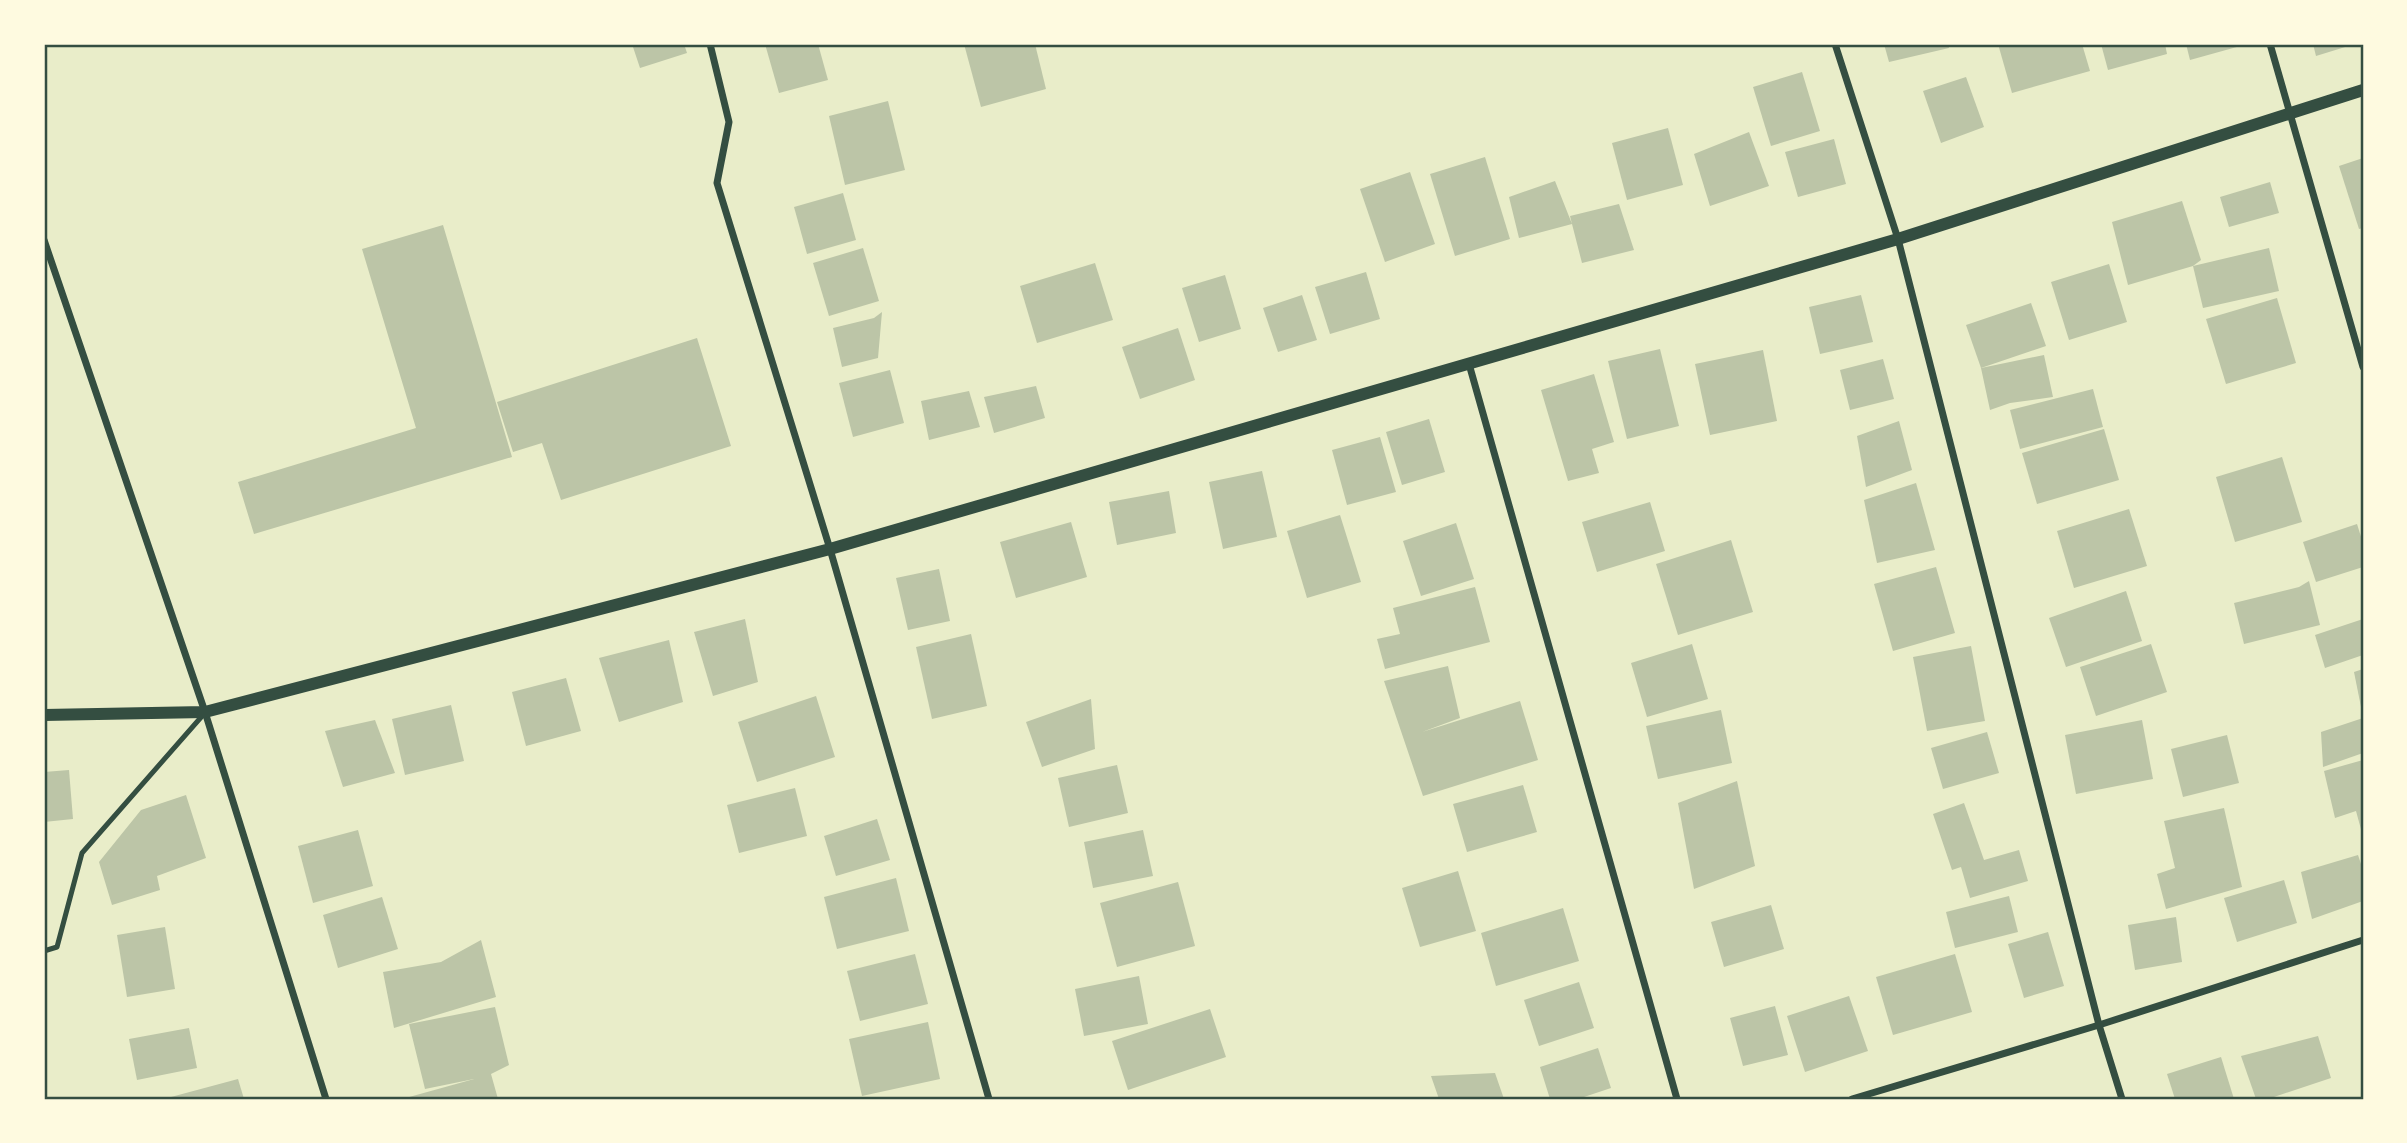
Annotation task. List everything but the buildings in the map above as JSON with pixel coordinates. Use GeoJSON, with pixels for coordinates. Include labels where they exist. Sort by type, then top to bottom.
{"type":"FeatureCollection","features":[{"type":"Feature","properties":{"kind":"street"},"geometry":{"type":"LineString","coordinates":[[710,44],[729,122],[717,183],[830,549],[989,1099]]}},
{"type":"Feature","properties":{"kind":"street"},"geometry":{"type":"LineString","coordinates":[[1835,44],[1898,239],[2099,1025],[2122,1099]]}},
{"type":"Feature","properties":{"kind":"street"},"geometry":{"type":"LineString","coordinates":[[2270,44],[2363,367]]}},
{"type":"Feature","properties":{"kind":"street"},"geometry":{"type":"LineString","coordinates":[[44,715],[205,712],[830,549],[1898,239],[2363,90]]}},
{"type":"Feature","properties":{"kind":"street"},"geometry":{"type":"LineString","coordinates":[[44,240],[205,712],[326,1099]]}},
{"type":"Feature","properties":{"kind":"street"},"geometry":{"type":"LineString","coordinates":[[1469,364],[1676,1099]]}},
{"type":"Feature","properties":{"kind":"street"},"geometry":{"type":"LineString","coordinates":[[1852,1099],[2099,1025],[2363,940]]}},
{"type":"Feature","properties":{"kind":"lane"},"geometry":{"type":"LineString","coordinates":[[44,951],[57,947],[82,853],[205,712]]}}]}
